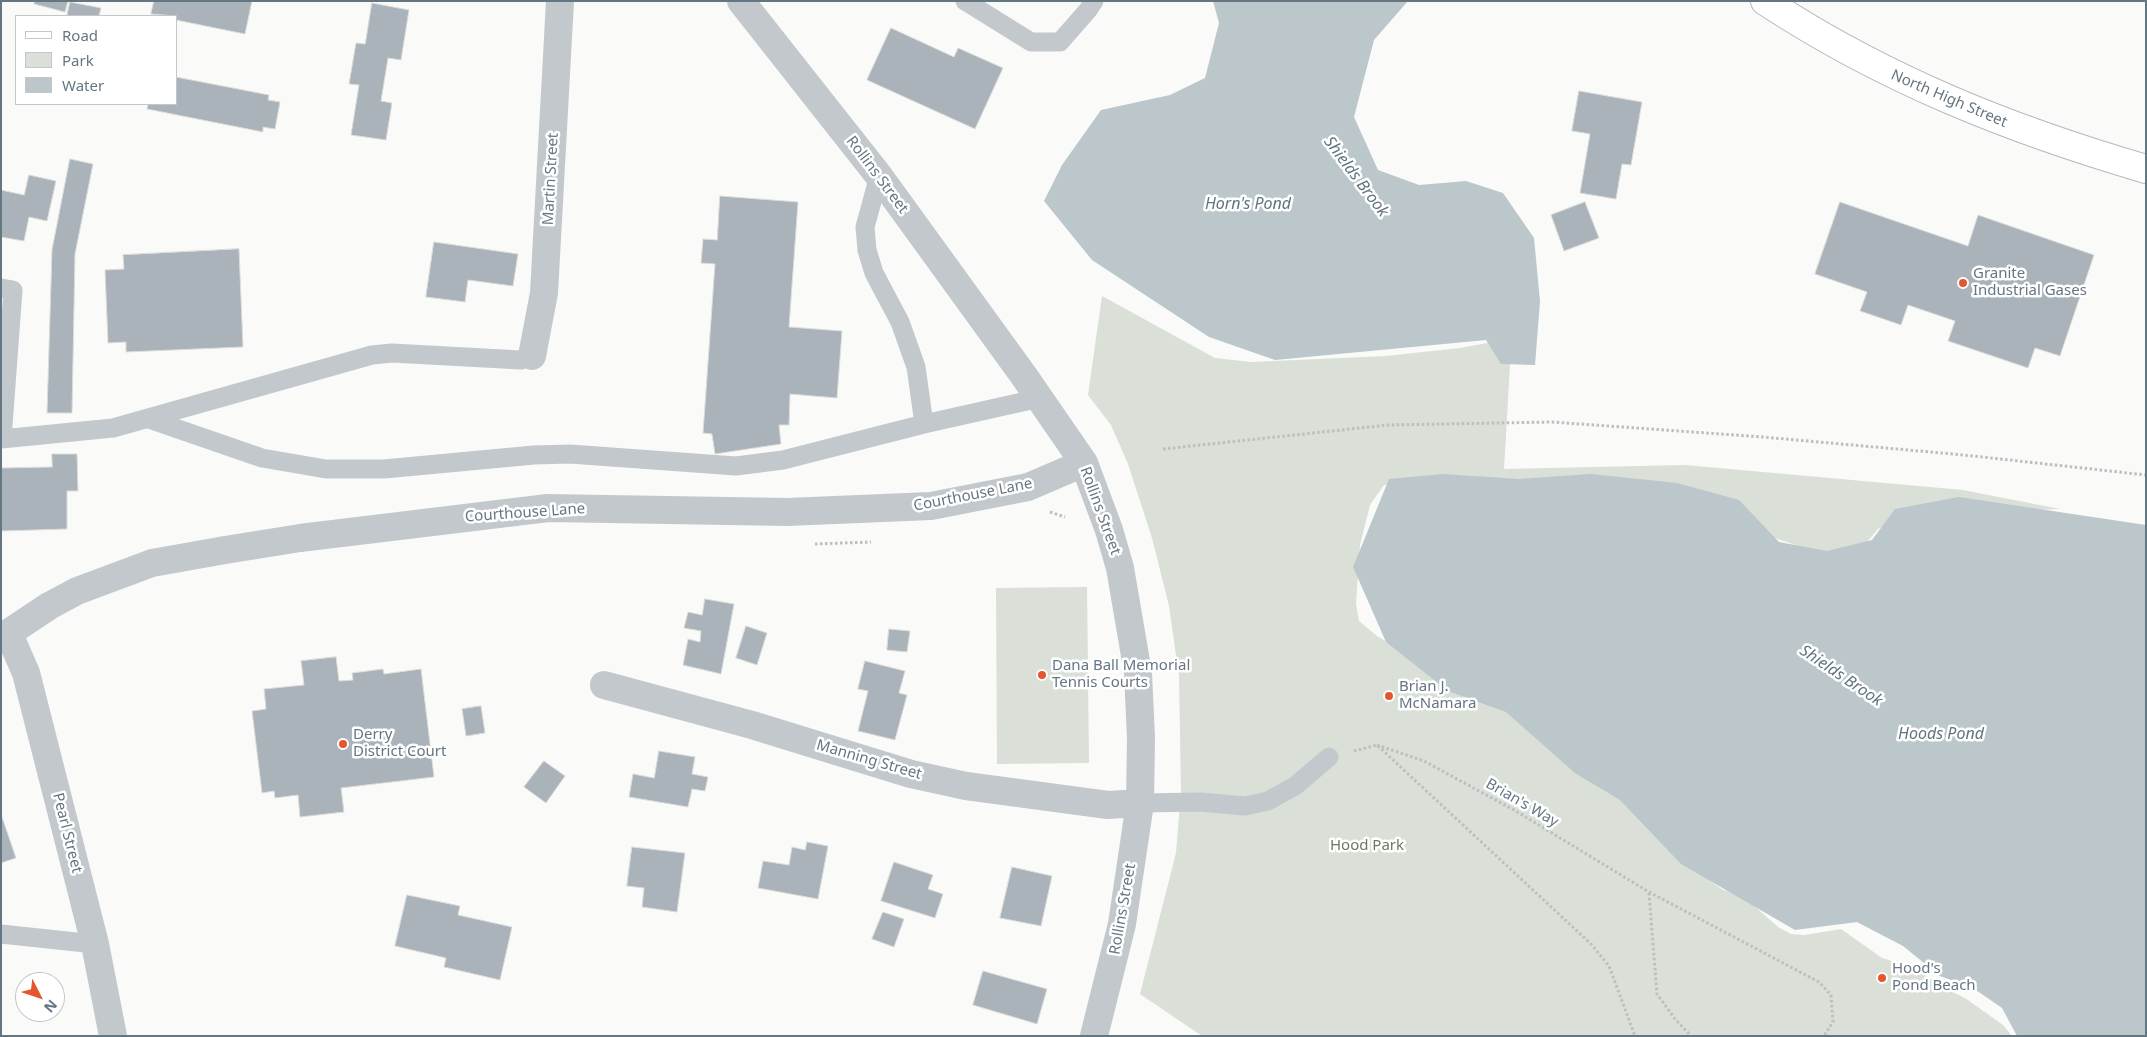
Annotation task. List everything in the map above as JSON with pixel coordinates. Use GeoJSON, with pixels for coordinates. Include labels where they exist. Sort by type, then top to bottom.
{"type":"FeatureCollection","features":[{"type":"Feature","properties":{"kind":"street","name":"Martin Street"},"geometry":{"type":"LineString","coordinates":[[532,356],[544,293],[560,1]]}},
{"type":"Feature","properties":{"kind":"street","name":"Rollins Street"},"geometry":{"type":"LineString","coordinates":[[741,1],[879,176],[1040,398],[1084,464],[1110,530],[1130,618],[1138,673],[1141,738],[1140,803],[1122,924],[1094,1036]]}},
{"type":"Feature","properties":{"kind":"street","name":"North High Street"},"geometry":{"type":"LineString","coordinates":[[1765,1],[1856,57],[1906,82],[1971,110],[2037,134],[2146,169]]}},
{"type":"Feature","properties":{"kind":"street","name":"Courthouse Lane"},"geometry":{"type":"LineString","coordinates":[[5,636],[49,606],[77,591],[152,563],[234,548],[300,538],[548,508],[787,512],[931,506],[1028,488],[1084,464]]}},
{"type":"Feature","properties":{"kind":"street","name":"Pearl Street"},"geometry":{"type":"LineString","coordinates":[[5,636],[26,673],[95,944],[113,1036]]}},
{"type":"Feature","properties":{"kind":"street","name":"Manning Street"},"geometry":{"type":"LineString","coordinates":[[604,685],[752,724],[910,774],[966,786],[1108,805],[1140,803]]}},
{"type":"Feature","properties":{"kind":"lane"},"geometry":{"type":"LineString","coordinates":[[964,1],[1031,42],[1060,42],[1094,1]]}},
{"type":"Feature","properties":{"kind":"lane"},"geometry":{"type":"LineString","coordinates":[[879,176],[866,227],[867,250],[874,273],[900,322],[916,367],[924,424]]}},
{"type":"Feature","properties":{"kind":"lane"},"geometry":{"type":"LineString","coordinates":[[1,288],[13,290],[1,439],[113,428],[372,354],[392,353],[522,360],[532,356]]}},
{"type":"Feature","properties":{"kind":"lane"},"geometry":{"type":"LineString","coordinates":[[148,418],[262,458],[326,469],[384,469],[534,455],[570,454],[736,466],[783,460],[924,424],[1040,398]]}},
{"type":"Feature","properties":{"kind":"lane"},"geometry":{"type":"LineString","coordinates":[[1140,803],[1200,802],[1245,806],[1268,801],[1295,786],[1329,757]]}},
{"type":"Feature","properties":{"kind":"lane"},"geometry":{"type":"LineString","coordinates":[[1,934],[95,944]]}},
{"type":"Feature","properties":{"kind":"path"},"geometry":{"type":"LineString","coordinates":[[1163,449],[1388,425],[1552,422],[1954,454],[2146,476]]}},
{"type":"Feature","properties":{"kind":"path"},"geometry":{"type":"LineString","coordinates":[[1044,512],[1052,512],[1065,517]]}},
{"type":"Feature","properties":{"kind":"path"},"geometry":{"type":"LineString","coordinates":[[810,544],[874,541]]}},
{"type":"Feature","properties":{"kind":"path"},"geometry":{"type":"LineString","coordinates":[[1329,757],[1377,745],[1591,944],[1609,966],[1635,1036]]}},
{"type":"Feature","properties":{"kind":"path","name":"Brian's Way"},"geometry":{"type":"LineString","coordinates":[[1377,745],[1424,761],[1514,810],[1649,892],[1819,982],[1831,995],[1833,1022],[1824,1036]]}},
{"type":"Feature","properties":{"kind":"path"},"geometry":{"type":"LineString","coordinates":[[1649,892],[1657,994],[1675,1019],[1691,1036]]}},
{"type":"Feature","properties":{"kind":"green space","name":"Hood Park"},"geometry":{"type":"Polygon","coordinates":[[[1102,296],[1215,358],[1251,362],[1386,356],[1460,348],[1493,342],[1510,365],[1504,469],[1685,465],[1963,490],[2060,509],[1908,514],[1878,529],[1857,554],[1828,556],[1775,538],[1476,483],[1384,485],[1370,505],[1360,545],[1356,604],[1359,621],[1377,636],[1437,671],[1477,687],[1622,800],[1705,877],[1723,890],[1742,895],[1778,927],[1791,934],[1805,935],[1841,929],[1882,958],[1915,968],[1940,986],[1965,998],[2003,1025],[2012,1036],[1202,1036],[1140,994],[1176,853],[1181,792],[1179,676],[1169,606],[1152,538],[1128,464],[1111,425],[1088,395],[1102,296]]]}},
{"type":"Feature","properties":{"kind":"green space","name":"Dana Ball Memorial Tennis Courts"},"geometry":{"type":"Polygon","coordinates":[[[1087,587],[1089,763],[997,764],[996,588],[1087,587]]]}},
{"type":"Feature","properties":{"kind":"water","name":"Horn's Pond"},"geometry":{"type":"Polygon","coordinates":[[[1213,1],[1408,1],[1374,40],[1354,117],[1378,170],[1419,185],[1466,181],[1503,193],[1534,238],[1540,301],[1535,365],[1501,364],[1486,340],[1275,360],[1209,337],[1092,260],[1044,201],[1062,165],[1101,110],[1170,95],[1205,78],[1219,23],[1213,1]]]}},
{"type":"Feature","properties":{"kind":"water","name":"Hoods Pond"},"geometry":{"type":"Polygon","coordinates":[[[1443,474],[1519,479],[1591,474],[1677,483],[1739,500],[1779,542],[1827,551],[1872,540],[1895,509],[1959,497],[2146,525],[2146,1036],[2017,1036],[2002,1008],[1973,988],[1940,976],[1903,946],[1857,922],[1795,930],[1681,864],[1620,800],[1575,773],[1506,712],[1448,691],[1386,642],[1353,567],[1389,479],[1443,474]]]}},
{"type":"Feature","properties":{"kind":"building"},"geometry":{"type":"Polygon","coordinates":[[[35,1],[68,1],[65,12],[34,4],[35,1]]]}},
{"type":"Feature","properties":{"kind":"building"},"geometry":{"type":"Polygon","coordinates":[[[154,1],[252,1],[245,34],[178,20],[178,15],[151,14],[154,1]]]}},
{"type":"Feature","properties":{"kind":"building"},"geometry":{"type":"Polygon","coordinates":[[[70,2],[101,8],[99,15],[67,15],[70,2]]]}},
{"type":"Feature","properties":{"kind":"building"},"geometry":{"type":"Polygon","coordinates":[[[372,3],[409,10],[401,60],[388,58],[381,101],[392,103],[386,140],[351,135],[359,85],[349,84],[356,43],[365,44],[372,3]]]}},
{"type":"Feature","properties":{"kind":"building"},"geometry":{"type":"Polygon","coordinates":[[[891,28],[954,57],[958,48],[1003,68],[975,129],[867,80],[891,28]]]}},
{"type":"Feature","properties":{"kind":"building"},"geometry":{"type":"Polygon","coordinates":[[[178,77],[269,95],[268,100],[280,102],[275,129],[263,127],[263,132],[147,109],[148,105],[178,105],[178,77]]]}},
{"type":"Feature","properties":{"kind":"building"},"geometry":{"type":"Polygon","coordinates":[[[1579,91],[1642,102],[1631,165],[1622,164],[1616,199],[1580,193],[1590,134],[1572,131],[1579,91]]]}},
{"type":"Feature","properties":{"kind":"building"},"geometry":{"type":"Polygon","coordinates":[[[70,159],[93,164],[75,254],[72,413],[47,413],[52,250],[70,159]]]}},
{"type":"Feature","properties":{"kind":"building"},"geometry":{"type":"Polygon","coordinates":[[[29,175],[56,181],[47,221],[29,217],[24,241],[1,237],[1,190],[24,195],[29,175]]]}},
{"type":"Feature","properties":{"kind":"building"},"geometry":{"type":"Polygon","coordinates":[[[720,196],[798,202],[789,327],[842,331],[837,398],[790,394],[789,425],[779,425],[781,444],[715,454],[712,434],[703,433],[715,264],[701,263],[703,239],[717,240],[720,196]]]}},
{"type":"Feature","properties":{"kind":"building"},"geometry":{"type":"Polygon","coordinates":[[[1585,202],[1599,238],[1564,251],[1551,215],[1585,202]]]}},
{"type":"Feature","properties":{"kind":"building","name":"Granite Industrial Gases"},"geometry":{"type":"Polygon","coordinates":[[[1840,202],[1968,246],[1978,215],[2094,255],[2060,356],[2035,348],[2028,368],[1948,341],[1955,321],[1908,305],[1901,325],[1860,311],[1867,292],[1815,274],[1840,202]]]}},
{"type":"Feature","properties":{"kind":"building"},"geometry":{"type":"Polygon","coordinates":[[[434,242],[518,254],[513,286],[468,280],[465,302],[426,297],[434,242]]]}},
{"type":"Feature","properties":{"kind":"building"},"geometry":{"type":"Polygon","coordinates":[[[239,249],[243,347],[126,352],[126,342],[108,343],[105,270],[124,269],[123,255],[239,249]]]}},
{"type":"Feature","properties":{"kind":"building"},"geometry":{"type":"Polygon","coordinates":[[[52,454],[77,454],[78,491],[67,491],[67,529],[1,531],[1,468],[52,467],[52,454]]]}},
{"type":"Feature","properties":{"kind":"building"},"geometry":{"type":"Polygon","coordinates":[[[705,599],[734,604],[721,674],[683,665],[688,639],[700,642],[701,631],[684,628],[688,612],[702,615],[705,599]]]}},
{"type":"Feature","properties":{"kind":"building"},"geometry":{"type":"Polygon","coordinates":[[[746,626],[767,633],[757,665],[736,658],[746,626]]]}},
{"type":"Feature","properties":{"kind":"building"},"geometry":{"type":"Polygon","coordinates":[[[889,629],[910,631],[907,652],[887,650],[889,629]]]}},
{"type":"Feature","properties":{"kind":"building","name":"Derry District Court"},"geometry":{"type":"Polygon","coordinates":[[[336,657],[339,681],[353,680],[352,673],[383,669],[384,674],[421,669],[434,777],[341,788],[344,812],[300,817],[298,795],[275,798],[274,791],[262,793],[252,711],[266,709],[264,689],[304,685],[301,661],[336,657]]]}},
{"type":"Feature","properties":{"kind":"building"},"geometry":{"type":"Polygon","coordinates":[[[865,661],[905,671],[899,693],[907,695],[895,740],[858,731],[868,691],[858,689],[865,661]]]}},
{"type":"Feature","properties":{"kind":"building"},"geometry":{"type":"Polygon","coordinates":[[[481,706],[485,733],[466,736],[462,709],[481,706]]]}},
{"type":"Feature","properties":{"kind":"building"},"geometry":{"type":"Polygon","coordinates":[[[659,751],[695,757],[692,774],[708,777],[705,791],[692,789],[688,807],[629,797],[633,774],[654,778],[659,751]]]}},
{"type":"Feature","properties":{"kind":"building"},"geometry":{"type":"Polygon","coordinates":[[[544,761],[565,776],[546,803],[524,787],[544,761]]]}},
{"type":"Feature","properties":{"kind":"building"},"geometry":{"type":"Polygon","coordinates":[[[1,814],[16,858],[1,863],[1,814]]]}},
{"type":"Feature","properties":{"kind":"building"},"geometry":{"type":"Polygon","coordinates":[[[807,842],[828,846],[818,899],[758,888],[763,861],[789,865],[792,847],[805,850],[807,842]]]}},
{"type":"Feature","properties":{"kind":"building"},"geometry":{"type":"Polygon","coordinates":[[[632,847],[685,853],[677,912],[642,907],[644,888],[627,886],[632,847]]]}},
{"type":"Feature","properties":{"kind":"building"},"geometry":{"type":"Polygon","coordinates":[[[894,862],[933,875],[928,889],[943,894],[935,918],[881,901],[894,862]]]}},
{"type":"Feature","properties":{"kind":"building"},"geometry":{"type":"Polygon","coordinates":[[[1012,867],[1052,876],[1041,926],[1000,918],[1012,867]]]}},
{"type":"Feature","properties":{"kind":"building"},"geometry":{"type":"Polygon","coordinates":[[[407,895],[460,906],[458,915],[512,927],[500,980],[444,967],[446,958],[395,946],[407,895]]]}},
{"type":"Feature","properties":{"kind":"building"},"geometry":{"type":"Polygon","coordinates":[[[883,912],[904,919],[894,947],[872,939],[883,912]]]}},
{"type":"Feature","properties":{"kind":"building"},"geometry":{"type":"Polygon","coordinates":[[[983,971],[1047,989],[1037,1024],[973,1005],[983,971]]]}},
{"type":"Feature","properties":{"kind":"place","name":"Granite Industrial Gases"},"geometry":{"type":"Point","coordinates":[1963,283]}},
{"type":"Feature","properties":{"kind":"place","name":"Dana Ball Memorial Tennis Courts"},"geometry":{"type":"Point","coordinates":[1042,675]}},
{"type":"Feature","properties":{"kind":"place","name":"Brian J. McNamara"},"geometry":{"type":"Point","coordinates":[1389,696]}},
{"type":"Feature","properties":{"kind":"place","name":"Derry District Court"},"geometry":{"type":"Point","coordinates":[343,744]}},
{"type":"Feature","properties":{"kind":"place","name":"Hood's Pond Beach"},"geometry":{"type":"Point","coordinates":[1882,978]}},
{"type":"Feature","properties":{"kind":"water label","name":"Shields Brook"},"geometry":{"type":"Point","coordinates":[1356,177]}},
{"type":"Feature","properties":{"kind":"water label","name":"Shields Brook"},"geometry":{"type":"Point","coordinates":[1841,676]}}]}
